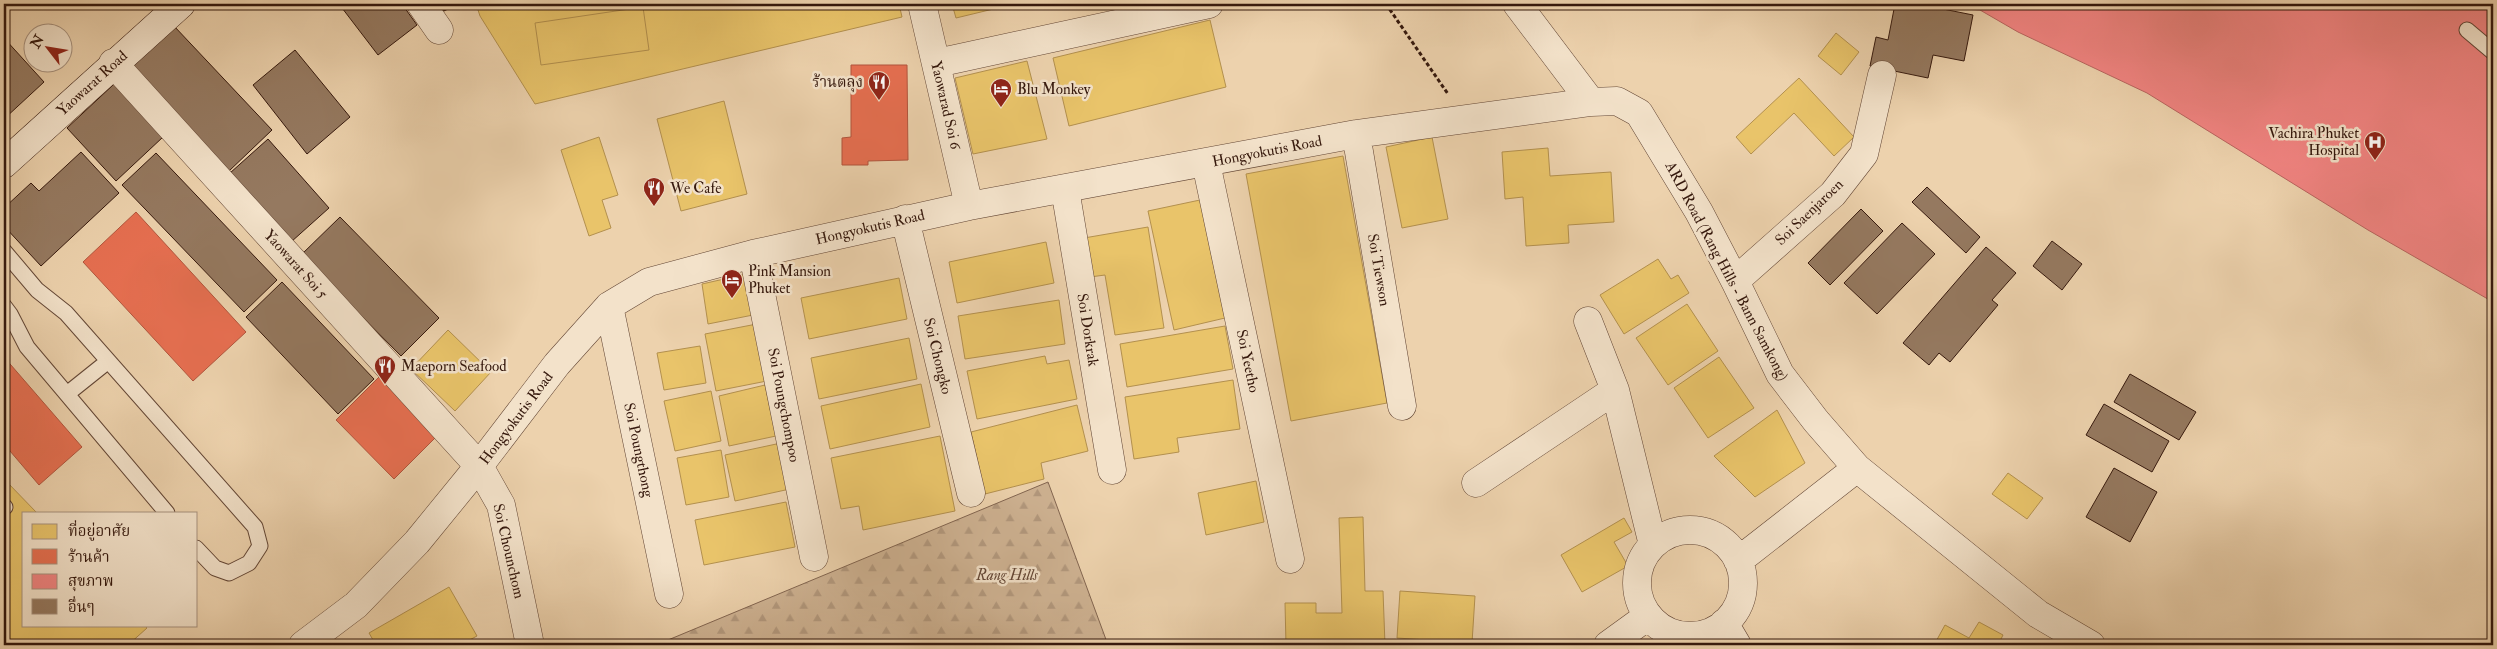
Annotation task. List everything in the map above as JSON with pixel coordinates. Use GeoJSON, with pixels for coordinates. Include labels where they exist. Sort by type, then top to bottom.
{"type":"FeatureCollection","features":[{"type":"Feature","properties":{"kind":"street","name":"Yaowarat Road"},"geometry":{"type":"LineString","coordinates":[[6,157],[181,4]]}},
{"type":"Feature","properties":{"kind":"street"},"geometry":{"type":"LineString","coordinates":[[421,4],[439,30]]}},
{"type":"Feature","properties":{"kind":"street","name":"Yaowarad Soi 6"},"geometry":{"type":"LineString","coordinates":[[922,4],[969,206]]}},
{"type":"Feature","properties":{"kind":"street"},"geometry":{"type":"LineString","coordinates":[[937,63],[1209,4]]}},
{"type":"Feature","properties":{"kind":"street"},"geometry":{"type":"LineString","coordinates":[[1517,4],[1591,102]]}},
{"type":"Feature","properties":{"kind":"street","name":"Yaowarat Soi 5"},"geometry":{"type":"LineString","coordinates":[[113,63],[479,466]]}},
{"type":"Feature","properties":{"kind":"street","name":"Soi Saenjaroen"},"geometry":{"type":"LineString","coordinates":[[1735,281],[1832,194],[1864,154],[1882,75]]}},
{"type":"Feature","properties":{"kind":"street","name":"ARD Road (Rang Hills - Bann Samkong)"},"geometry":{"type":"LineString","coordinates":[[1591,102],[1616,101],[1639,113],[1699,212],[1780,374],[1816,421],[1858,468],[2038,614],[2091,645]]}},
{"type":"Feature","properties":{"kind":"street","name":"Hongyokutis Road"},"geometry":{"type":"LineString","coordinates":[[303,645],[356,605],[417,542],[479,466],[557,364],[608,306],[649,282],[754,254],[969,206],[1065,190],[1356,134],[1591,102]]}},
{"type":"Feature","properties":{"kind":"street","name":"Soi Tiewson"},"geometry":{"type":"LineString","coordinates":[[1356,134],[1402,406]]}},
{"type":"Feature","properties":{"kind":"street","name":"Soi Yeetho"},"geometry":{"type":"LineString","coordinates":[[1206,163],[1290,559]]}},
{"type":"Feature","properties":{"kind":"street","name":"Soi Dorkrak"},"geometry":{"type":"LineString","coordinates":[[1065,190],[1112,470]]}},
{"type":"Feature","properties":{"kind":"street","name":"Soi Chongko"},"geometry":{"type":"LineString","coordinates":[[905,219],[971,493]]}},
{"type":"Feature","properties":{"kind":"street","name":"Soi Poungchompoo"},"geometry":{"type":"LineString","coordinates":[[754,254],[814,557]]}},
{"type":"Feature","properties":{"kind":"street","name":"Soi Poungthong"},"geometry":{"type":"LineString","coordinates":[[608,306],[669,594]]}},
{"type":"Feature","properties":{"kind":"street"},"geometry":{"type":"LineString","coordinates":[[1588,322],[1615,390],[1653,545]]}},
{"type":"Feature","properties":{"kind":"street"},"geometry":{"type":"LineString","coordinates":[[1476,482],[1615,390]]}},
{"type":"Feature","properties":{"kind":"street","name":"Soi Chounchom"},"geometry":{"type":"LineString","coordinates":[[479,466],[501,505],[529,640]]}},
{"type":"Feature","properties":{"kind":"street"},"geometry":{"type":"LineString","coordinates":[[1738,562],[1858,468]]}},
{"type":"Feature","properties":{"kind":"street"},"geometry":{"type":"LineString","coordinates":[[1682,530],[1700,531],[1717,537],[1731,550],[1738,562],[1743,580],[1741,598],[1734,613],[1731,634],[1690,637],[1672,634],[1652,621],[1641,606],[1636,588],[1638,569],[1646,552],[1653,545],[1668,534],[1682,530]]}},
{"type":"Feature","properties":{"kind":"street"},"geometry":{"type":"LineString","coordinates":[[1608,645],[1648,616]]}},
{"type":"Feature","properties":{"kind":"lane"},"geometry":{"type":"LineString","coordinates":[[2467,30],[2493,52]]}},
{"type":"Feature","properties":{"kind":"lane"},"geometry":{"type":"LineString","coordinates":[[4,251],[37,290],[66,312],[107,362],[255,526],[260,546],[249,564],[229,573],[215,568],[198,550]]}},
{"type":"Feature","properties":{"kind":"lane"},"geometry":{"type":"LineString","coordinates":[[4,306],[10,314],[26,347],[68,394],[166,512]]}},
{"type":"Feature","properties":{"kind":"lane"},"geometry":{"type":"LineString","coordinates":[[68,394],[107,362]]}},
{"type":"Feature","properties":{"kind":"path"},"geometry":{"type":"LineString","coordinates":[[1386,4],[1465,119]]}},
{"type":"Feature","properties":{"kind":"green space","name":"Rang Hills"},"geometry":{"type":"Polygon","coordinates":[[[1048,482],[1108,645],[656,645],[1048,482]]]}},
{"type":"Feature","properties":{"kind":"building: ที่อยู่อาศัย"},"geometry":{"type":"Polygon","coordinates":[[[476,4],[899,4],[902,17],[535,104],[480,16],[476,4]]]}},
{"type":"Feature","properties":{"kind":"building: ที่อยู่อาศัย"},"geometry":{"type":"Polygon","coordinates":[[[952,4],[1014,4],[956,18],[952,4]]]}},
{"type":"Feature","properties":{"kind":"building: ที่อยู่อาศัย"},"geometry":{"type":"Polygon","coordinates":[[[643,7],[649,50],[541,65],[535,23],[643,7]]]}},
{"type":"Feature","properties":{"kind":"building: ที่อยู่อาศัย"},"geometry":{"type":"Polygon","coordinates":[[[1210,20],[1226,87],[1069,126],[1053,58],[1210,20]]]}},
{"type":"Feature","properties":{"kind":"building: ที่อยู่อาศัย"},"geometry":{"type":"Polygon","coordinates":[[[1836,33],[1859,52],[1841,75],[1818,56],[1836,33]]]}},
{"type":"Feature","properties":{"kind":"building: ที่อยู่อาศัย","name":"Blu Monkey"},"geometry":{"type":"Polygon","coordinates":[[[1027,61],[1047,139],[973,154],[955,78],[1027,61]]]}},
{"type":"Feature","properties":{"kind":"building: ที่อยู่อาศัย"},"geometry":{"type":"Polygon","coordinates":[[[1799,78],[1854,137],[1834,156],[1794,113],[1751,154],[1736,137],[1799,78]]]}},
{"type":"Feature","properties":{"kind":"building: ที่อยู่อาศัย"},"geometry":{"type":"Polygon","coordinates":[[[724,101],[747,194],[681,211],[657,119],[724,101]]]}},
{"type":"Feature","properties":{"kind":"building: ที่อยู่อาศัย"},"geometry":{"type":"Polygon","coordinates":[[[2493,114],[2493,227],[2453,216],[2480,157],[2493,114]]]}},
{"type":"Feature","properties":{"kind":"building: ที่อยู่อาศัย"},"geometry":{"type":"Polygon","coordinates":[[[599,137],[618,195],[602,200],[611,228],[589,236],[561,150],[599,137]]]}},
{"type":"Feature","properties":{"kind":"building: ที่อยู่อาศัย"},"geometry":{"type":"Polygon","coordinates":[[[1432,137],[1448,219],[1402,228],[1386,147],[1432,137]]]}},
{"type":"Feature","properties":{"kind":"building: ที่อยู่อาศัย"},"geometry":{"type":"Polygon","coordinates":[[[1548,148],[1550,176],[1611,172],[1614,222],[1568,225],[1569,243],[1526,246],[1523,197],[1505,199],[1502,152],[1548,148]]]}},
{"type":"Feature","properties":{"kind":"building: ที่อยู่อาศัย"},"geometry":{"type":"Polygon","coordinates":[[[1343,156],[1387,403],[1291,421],[1246,174],[1343,156]]]}},
{"type":"Feature","properties":{"kind":"building: ที่อยู่อาศัย"},"geometry":{"type":"Polygon","coordinates":[[[1200,200],[1225,318],[1174,330],[1148,211],[1200,200]]]}},
{"type":"Feature","properties":{"kind":"building: ที่อยู่อาศัย"},"geometry":{"type":"Polygon","coordinates":[[[1148,227],[1164,328],[1115,335],[1105,275],[1090,277],[1084,238],[1148,227]]]}},
{"type":"Feature","properties":{"kind":"building: ที่อยู่อาศัย"},"geometry":{"type":"Polygon","coordinates":[[[1046,242],[1054,283],[957,303],[949,262],[1046,242]]]}},
{"type":"Feature","properties":{"kind":"building: ที่อยู่อาศัย"},"geometry":{"type":"Polygon","coordinates":[[[1658,259],[1671,279],[1678,275],[1689,293],[1624,334],[1600,295],[1658,259]]]}},
{"type":"Feature","properties":{"kind":"building: ที่อยู่อาศัย","name":"Pink Mansion Phuket"},"geometry":{"type":"Polygon","coordinates":[[[755,272],[763,313],[708,324],[702,284],[755,272]]]}},
{"type":"Feature","properties":{"kind":"building: ที่อยู่อาศัย"},"geometry":{"type":"Polygon","coordinates":[[[899,278],[907,319],[809,339],[801,298],[899,278]]]}},
{"type":"Feature","properties":{"kind":"building: ที่อยู่อาศัย"},"geometry":{"type":"Polygon","coordinates":[[[1059,300],[1065,344],[965,359],[958,316],[1059,300]]]}},
{"type":"Feature","properties":{"kind":"building: ที่อยู่อาศัย"},"geometry":{"type":"Polygon","coordinates":[[[1687,304],[1718,351],[1668,385],[1636,338],[1687,304]]]}},
{"type":"Feature","properties":{"kind":"building: ที่อยู่อาศัย"},"geometry":{"type":"Polygon","coordinates":[[[762,323],[772,380],[716,391],[705,334],[762,323]]]}},
{"type":"Feature","properties":{"kind":"building: ที่อยู่อาศัย"},"geometry":{"type":"Polygon","coordinates":[[[1225,326],[1233,369],[1127,387],[1120,344],[1225,326]]]}},
{"type":"Feature","properties":{"kind":"building: ที่อยู่อาศัย"},"geometry":{"type":"Polygon","coordinates":[[[448,330],[491,372],[455,411],[411,369],[448,330]]]}},
{"type":"Feature","properties":{"kind":"building: ที่อยู่อาศัย"},"geometry":{"type":"Polygon","coordinates":[[[909,338],[917,379],[819,399],[811,358],[909,338]]]}},
{"type":"Feature","properties":{"kind":"building: ที่อยู่อาศัย"},"geometry":{"type":"Polygon","coordinates":[[[700,346],[706,383],[664,390],[657,353],[700,346]]]}},
{"type":"Feature","properties":{"kind":"building: ที่อยู่อาศัย"},"geometry":{"type":"Polygon","coordinates":[[[1045,356],[1047,364],[1069,360],[1077,399],[977,419],[967,371],[1045,356]]]}},
{"type":"Feature","properties":{"kind":"building: ที่อยู่อาศัย"},"geometry":{"type":"Polygon","coordinates":[[[1719,357],[1754,408],[1708,438],[1674,388],[1719,357]]]}},
{"type":"Feature","properties":{"kind":"building: ที่อยู่อาศัย"},"geometry":{"type":"Polygon","coordinates":[[[1233,380],[1240,429],[1177,438],[1179,452],[1134,459],[1125,397],[1233,380]]]}},
{"type":"Feature","properties":{"kind":"building: ที่อยู่อาศัย"},"geometry":{"type":"Polygon","coordinates":[[[921,384],[930,427],[830,449],[821,406],[921,384]]]}},
{"type":"Feature","properties":{"kind":"building: ที่อยู่อาศัย"},"geometry":{"type":"Polygon","coordinates":[[[765,385],[776,436],[729,446],[719,396],[765,385]]]}},
{"type":"Feature","properties":{"kind":"building: ที่อยู่อาศัย"},"geometry":{"type":"Polygon","coordinates":[[[711,391],[721,441],[675,451],[664,401],[711,391]]]}},
{"type":"Feature","properties":{"kind":"building: ที่อยู่อาศัย"},"geometry":{"type":"Polygon","coordinates":[[[1077,405],[1088,451],[1041,463],[1044,479],[985,494],[971,432],[1077,405]]]}},
{"type":"Feature","properties":{"kind":"building: ที่อยู่อาศัย"},"geometry":{"type":"Polygon","coordinates":[[[1777,410],[1805,463],[1755,497],[1714,456],[1777,410]]]}},
{"type":"Feature","properties":{"kind":"building: ที่อยู่อาศัย"},"geometry":{"type":"Polygon","coordinates":[[[940,436],[955,511],[863,530],[859,506],[841,509],[831,458],[940,436]]]}},
{"type":"Feature","properties":{"kind":"building: ที่อยู่อาศัย"},"geometry":{"type":"Polygon","coordinates":[[[781,443],[790,489],[735,501],[725,455],[781,443]]]}},
{"type":"Feature","properties":{"kind":"building: ที่อยู่อาศัย"},"geometry":{"type":"Polygon","coordinates":[[[721,450],[729,497],[686,505],[677,458],[721,450]]]}},
{"type":"Feature","properties":{"kind":"building: ที่อยู่อาศัย"},"geometry":{"type":"Polygon","coordinates":[[[2008,473],[2043,498],[2027,519],[1992,494],[2008,473]]]}},
{"type":"Feature","properties":{"kind":"building: ที่อยู่อาศัย"},"geometry":{"type":"Polygon","coordinates":[[[1256,481],[1264,522],[1206,535],[1198,493],[1256,481]]]}},
{"type":"Feature","properties":{"kind":"building: ที่อยู่อาศัย"},"geometry":{"type":"Polygon","coordinates":[[[7,482],[36,512],[22,512],[22,626],[145,626],[147,628],[128,645],[4,645],[4,485],[7,482]]]}},
{"type":"Feature","properties":{"kind":"building: ที่อยู่อาศัย"},"geometry":{"type":"Polygon","coordinates":[[[786,502],[795,547],[704,565],[695,520],[786,502]]]}},
{"type":"Feature","properties":{"kind":"building: ที่อยู่อาศัย"},"geometry":{"type":"Polygon","coordinates":[[[1363,517],[1365,591],[1383,591],[1385,645],[1286,645],[1285,603],[1316,603],[1316,613],[1342,613],[1339,518],[1363,517]]]}},
{"type":"Feature","properties":{"kind":"building: ที่อยู่อาศัย"},"geometry":{"type":"Polygon","coordinates":[[[1624,518],[1632,532],[1614,542],[1628,566],[1582,592],[1561,555],[1624,518]]]}},
{"type":"Feature","properties":{"kind":"building: ที่อยู่อาศัย"},"geometry":{"type":"Polygon","coordinates":[[[449,587],[477,636],[460,645],[376,645],[369,633],[449,587]]]}},
{"type":"Feature","properties":{"kind":"building: ที่อยู่อาศัย"},"geometry":{"type":"Polygon","coordinates":[[[1400,591],[1475,596],[1472,643],[1397,638],[1400,591]]]}},
{"type":"Feature","properties":{"kind":"building: ที่อยู่อาศัย"},"geometry":{"type":"Polygon","coordinates":[[[1979,622],[2003,635],[1998,645],[1934,645],[1945,625],[1969,638],[1979,622]]]}},
{"type":"Feature","properties":{"kind":"building: ที่อยู่อาศัย"},"geometry":{"type":"Polygon","coordinates":[[[1661,636],[1671,645],[1650,645],[1661,636]]]}},
{"type":"Feature","properties":{"kind":"building: ร้านค้า","name":"ร้านตลุง"},"geometry":{"type":"Polygon","coordinates":[[[851,65],[907,65],[908,160],[868,161],[868,165],[842,165],[842,138],[851,137],[851,65]]]}},
{"type":"Feature","properties":{"kind":"building: ร้านค้า"},"geometry":{"type":"Polygon","coordinates":[[[136,212],[246,332],[193,381],[83,262],[136,212]]]}},
{"type":"Feature","properties":{"kind":"building: ร้านค้า"},"geometry":{"type":"Polygon","coordinates":[[[4,357],[82,447],[39,485],[4,444],[4,357]]]}},
{"type":"Feature","properties":{"kind":"building: ร้านค้า"},"geometry":{"type":"Polygon","coordinates":[[[380,376],[438,435],[394,479],[336,420],[380,376]]]}},
{"type":"Feature","properties":{"kind":"building: สุขภาพ","name":"Vachira Phuket Hospital"},"geometry":{"type":"Polygon","coordinates":[[[1879,4],[2493,4],[2493,302],[2368,230],[2147,93],[2018,32],[1980,10],[1879,4]]]}},
{"type":"Feature","properties":{"kind":"building: อื่นๆ"},"geometry":{"type":"Polygon","coordinates":[[[120,4],[130,4],[125,9],[120,4]]]}},
{"type":"Feature","properties":{"kind":"building: อื่นๆ"},"geometry":{"type":"Polygon","coordinates":[[[339,4],[402,4],[417,25],[378,55],[339,4]]]}},
{"type":"Feature","properties":{"kind":"building: อื่นๆ"},"geometry":{"type":"Polygon","coordinates":[[[440,4],[458,4],[444,11],[440,4]]]}},
{"type":"Feature","properties":{"kind":"building: อื่นๆ"},"geometry":{"type":"Polygon","coordinates":[[[1895,4],[1918,4],[1973,15],[1964,61],[1933,55],[1928,78],[1870,66],[1876,37],[1888,40],[1895,4]]]}},
{"type":"Feature","properties":{"kind":"building: อื่นๆ"},"geometry":{"type":"Polygon","coordinates":[[[174,26],[272,130],[228,172],[131,68],[174,26]]]}},
{"type":"Feature","properties":{"kind":"building: อื่นๆ"},"geometry":{"type":"Polygon","coordinates":[[[4,38],[22,58],[22,72],[35,72],[44,82],[4,119],[4,38]]]}},
{"type":"Feature","properties":{"kind":"building: อื่นๆ"},"geometry":{"type":"Polygon","coordinates":[[[295,50],[350,117],[307,154],[253,85],[295,50]]]}},
{"type":"Feature","properties":{"kind":"building: อื่นๆ"},"geometry":{"type":"Polygon","coordinates":[[[114,84],[163,137],[116,181],[67,128],[114,84]]]}},
{"type":"Feature","properties":{"kind":"building: อื่นๆ"},"geometry":{"type":"Polygon","coordinates":[[[268,139],[329,208],[291,242],[230,173],[268,139]]]}},
{"type":"Feature","properties":{"kind":"building: อื่นๆ"},"geometry":{"type":"Polygon","coordinates":[[[81,152],[119,193],[41,266],[4,226],[4,208],[31,183],[39,191],[81,152]]]}},
{"type":"Feature","properties":{"kind":"building: อื่นๆ"},"geometry":{"type":"Polygon","coordinates":[[[156,153],[277,280],[244,312],[122,185],[156,153]]]}},
{"type":"Feature","properties":{"kind":"building: อื่นๆ"},"geometry":{"type":"Polygon","coordinates":[[[1927,187],[1980,237],[1966,253],[1912,202],[1927,187]]]}},
{"type":"Feature","properties":{"kind":"building: อื่นๆ"},"geometry":{"type":"Polygon","coordinates":[[[1861,209],[1883,231],[1830,285],[1808,263],[1861,209]]]}},
{"type":"Feature","properties":{"kind":"building: อื่นๆ"},"geometry":{"type":"Polygon","coordinates":[[[340,217],[439,318],[401,356],[301,255],[340,217]]]}},
{"type":"Feature","properties":{"kind":"building: อื่นๆ"},"geometry":{"type":"Polygon","coordinates":[[[1902,223],[1935,254],[1877,314],[1844,283],[1902,223]]]}},
{"type":"Feature","properties":{"kind":"building: อื่นๆ"},"geometry":{"type":"Polygon","coordinates":[[[2052,241],[2082,264],[2062,290],[2033,266],[2052,241]]]}},
{"type":"Feature","properties":{"kind":"building: อื่นๆ"},"geometry":{"type":"Polygon","coordinates":[[[1986,247],[2016,273],[1992,300],[1998,305],[1950,362],[1939,353],[1929,365],[1903,343],[1986,247]]]}},
{"type":"Feature","properties":{"kind":"building: อื่นๆ"},"geometry":{"type":"Polygon","coordinates":[[[282,282],[374,379],[338,414],[246,317],[282,282]]]}},
{"type":"Feature","properties":{"kind":"building: อื่นๆ"},"geometry":{"type":"Polygon","coordinates":[[[2130,374],[2196,412],[2179,440],[2114,402],[2130,374]]]}},
{"type":"Feature","properties":{"kind":"building: อื่นๆ"},"geometry":{"type":"Polygon","coordinates":[[[2104,404],[2169,441],[2152,472],[2086,435],[2104,404]]]}},
{"type":"Feature","properties":{"kind":"building: อื่นๆ"},"geometry":{"type":"Polygon","coordinates":[[[2114,468],[2157,492],[2130,542],[2086,517],[2114,468]]]}},
{"type":"Feature","properties":{"kind":"place","name":"ร้านตลุง"},"geometry":{"type":"Point","coordinates":[879,101]}},
{"type":"Feature","properties":{"kind":"place","name":"Blu Monkey"},"geometry":{"type":"Point","coordinates":[1001,108]}},
{"type":"Feature","properties":{"kind":"place","name":"Vachira Phuket Hospital"},"geometry":{"type":"Point","coordinates":[2375,161]}},
{"type":"Feature","properties":{"kind":"place","name":"We Cafe"},"geometry":{"type":"Point","coordinates":[654,207]}},
{"type":"Feature","properties":{"kind":"place","name":"Pink Mansion Phuket"},"geometry":{"type":"Point","coordinates":[732,299]}},
{"type":"Feature","properties":{"kind":"place","name":"Maeporn Seafood"},"geometry":{"type":"Point","coordinates":[385,385]}}]}
